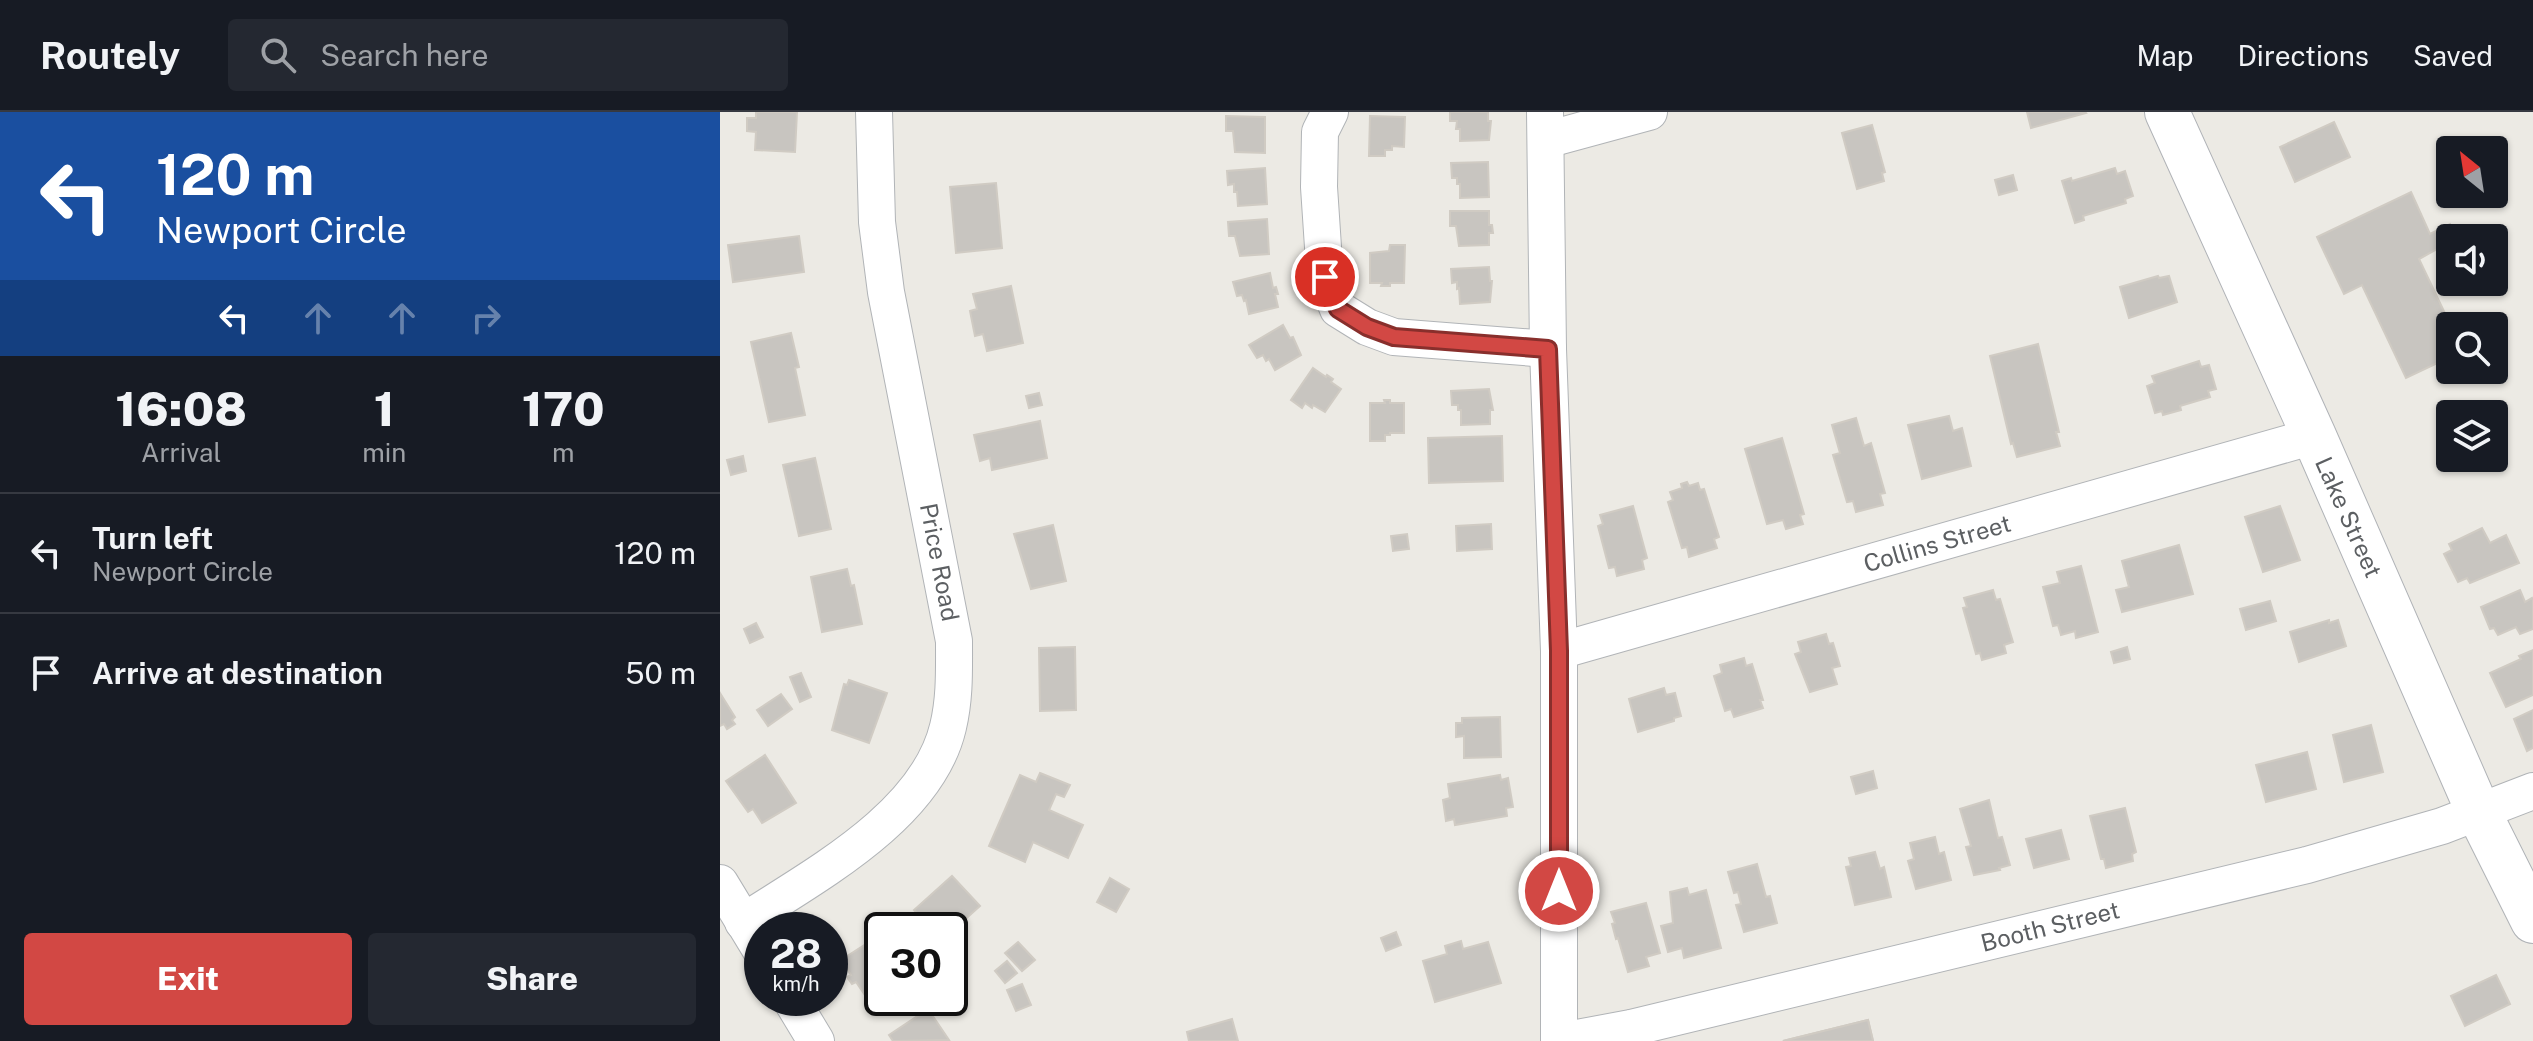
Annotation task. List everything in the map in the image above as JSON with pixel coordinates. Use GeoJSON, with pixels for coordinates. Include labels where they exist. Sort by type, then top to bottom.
{"type":"FeatureCollection","features":[{"type":"Feature","properties":{"kind":"street","name":"Price Road"},"geometry":{"type":"LineString","coordinates":[[743,922],[859,846],[905,804],[936,758],[948,729],[954,693],[952,627],[886,292],[877,222],[874,112]]}},
{"type":"Feature","properties":{"kind":"street"},"geometry":{"type":"LineString","coordinates":[[1330,112],[1320,132],[1319,187],[1325,277],[1338,309],[1367,327],[1394,337],[1548,349]]}},
{"type":"Feature","properties":{"kind":"street"},"geometry":{"type":"LineString","coordinates":[[1560,1041],[1559,651],[1548,349],[1545,126],[1649,112]]}},
{"type":"Feature","properties":{"kind":"street","name":"Lake Street"},"geometry":{"type":"LineString","coordinates":[[2167,112],[2314,436],[2478,811],[2533,921]]}},
{"type":"Feature","properties":{"kind":"street","name":"Collins Street"},"geometry":{"type":"LineString","coordinates":[[1559,651],[2314,436]]}},
{"type":"Feature","properties":{"kind":"street","name":"Booth Street"},"geometry":{"type":"LineString","coordinates":[[1560,1041],[1631,1028],[2307,865],[2442,826],[2533,791]]}},
{"type":"Feature","properties":{"kind":"street"},"geometry":{"type":"LineString","coordinates":[[720,883],[743,922]]}},
{"type":"Feature","properties":{"kind":"street"},"geometry":{"type":"LineString","coordinates":[[801,1016],[816,1041]]}},
{"type":"Feature","properties":{"kind":"building"},"geometry":{"type":"Polygon","coordinates":[[[756,112],[797,112],[795,152],[755,150],[756,132],[747,131],[747,118],[756,118],[756,112]]]}},
{"type":"Feature","properties":{"kind":"building"},"geometry":{"type":"Polygon","coordinates":[[[1450,112],[1488,112],[1488,121],[1491,121],[1489,140],[1460,141],[1460,129],[1456,129],[1457,121],[1450,121],[1450,112]]]}},
{"type":"Feature","properties":{"kind":"building"},"geometry":{"type":"Polygon","coordinates":[[[2027,112],[2085,112],[2086,113],[2031,128],[2027,112]]]}},
{"type":"Feature","properties":{"kind":"building"},"geometry":{"type":"Polygon","coordinates":[[[1226,116],[1265,117],[1265,153],[1235,152],[1233,131],[1226,131],[1226,116]]]}},
{"type":"Feature","properties":{"kind":"building"},"geometry":{"type":"Polygon","coordinates":[[[1370,116],[1405,117],[1404,147],[1392,146],[1392,150],[1385,150],[1385,156],[1369,156],[1370,116]]]}},
{"type":"Feature","properties":{"kind":"building"},"geometry":{"type":"Polygon","coordinates":[[[2334,122],[2350,157],[2295,182],[2280,147],[2334,122]]]}},
{"type":"Feature","properties":{"kind":"building"},"geometry":{"type":"Polygon","coordinates":[[[1872,125],[1885,172],[1882,173],[1884,181],[1857,189],[1842,133],[1872,125]]]}},
{"type":"Feature","properties":{"kind":"building"},"geometry":{"type":"Polygon","coordinates":[[[1488,162],[1489,197],[1460,198],[1460,184],[1457,184],[1457,178],[1452,178],[1451,163],[1488,162]]]}},
{"type":"Feature","properties":{"kind":"building"},"geometry":{"type":"Polygon","coordinates":[[[1265,168],[1267,204],[1238,206],[1234,184],[1228,185],[1227,171],[1265,168]]]}},
{"type":"Feature","properties":{"kind":"building"},"geometry":{"type":"Polygon","coordinates":[[[2115,168],[2117,174],[2125,171],[2133,196],[2125,199],[2126,203],[2083,216],[2084,220],[2075,223],[2062,181],[2115,168]]]}},
{"type":"Feature","properties":{"kind":"building"},"geometry":{"type":"Polygon","coordinates":[[[2013,175],[2017,190],[1999,195],[1995,180],[2013,175]]]}},
{"type":"Feature","properties":{"kind":"building"},"geometry":{"type":"Polygon","coordinates":[[[996,183],[1002,248],[956,253],[950,187],[996,183]]]}},
{"type":"Feature","properties":{"kind":"building"},"geometry":{"type":"Polygon","coordinates":[[[2411,192],[2430,234],[2436,231],[2436,250],[2419,259],[2444,312],[2436,312],[2436,364],[2406,378],[2362,285],[2344,294],[2317,237],[2411,192]]]}},
{"type":"Feature","properties":{"kind":"building"},"geometry":{"type":"Polygon","coordinates":[[[1450,211],[1489,211],[1489,225],[1492,225],[1493,233],[1489,233],[1489,245],[1459,246],[1456,226],[1450,226],[1450,211]]]}},
{"type":"Feature","properties":{"kind":"building"},"geometry":{"type":"Polygon","coordinates":[[[1267,219],[1269,254],[1240,256],[1235,236],[1229,236],[1228,222],[1267,219]]]}},
{"type":"Feature","properties":{"kind":"building"},"geometry":{"type":"Polygon","coordinates":[[[799,236],[804,272],[733,282],[728,245],[799,236]]]}},
{"type":"Feature","properties":{"kind":"building"},"geometry":{"type":"Polygon","coordinates":[[[1390,245],[1405,245],[1404,283],[1381,286],[1382,283],[1370,283],[1370,253],[1389,251],[1390,245]]]}},
{"type":"Feature","properties":{"kind":"building"},"geometry":{"type":"Polygon","coordinates":[[[1489,267],[1492,281],[1490,302],[1460,304],[1459,288],[1457,282],[1452,283],[1451,269],[1489,267]]]}},
{"type":"Feature","properties":{"kind":"building"},"geometry":{"type":"Polygon","coordinates":[[[1270,273],[1273,288],[1276,287],[1278,294],[1275,294],[1278,307],[1249,314],[1246,300],[1242,295],[1237,296],[1233,282],[1270,273]]]}},
{"type":"Feature","properties":{"kind":"building"},"geometry":{"type":"Polygon","coordinates":[[[2158,276],[2169,276],[2177,302],[2129,318],[2120,287],[2158,276]]]}},
{"type":"Feature","properties":{"kind":"building"},"geometry":{"type":"Polygon","coordinates":[[[1011,286],[1023,343],[987,351],[983,334],[975,336],[970,311],[977,309],[973,294],[1011,286]]]}},
{"type":"Feature","properties":{"kind":"building"},"geometry":{"type":"Polygon","coordinates":[[[1283,325],[1290,338],[1293,337],[1301,355],[1275,370],[1263,355],[1257,358],[1249,345],[1283,325]]]}},
{"type":"Feature","properties":{"kind":"building"},"geometry":{"type":"Polygon","coordinates":[[[791,333],[805,415],[769,422],[751,342],[791,333]]]}},
{"type":"Feature","properties":{"kind":"building"},"geometry":{"type":"Polygon","coordinates":[[[2038,344],[2060,446],[2017,457],[2011,444],[1990,356],[2038,344]]]}},
{"type":"Feature","properties":{"kind":"building"},"geometry":{"type":"Polygon","coordinates":[[[2199,361],[2201,367],[2209,365],[2216,389],[2208,391],[2210,397],[2180,406],[2181,410],[2163,415],[2162,411],[2155,413],[2147,386],[2155,383],[2152,376],[2199,361]]]}},
{"type":"Feature","properties":{"kind":"building"},"geometry":{"type":"Polygon","coordinates":[[[1313,368],[1333,379],[1331,382],[1341,389],[1325,412],[1305,403],[1302,408],[1291,400],[1313,368]]]}},
{"type":"Feature","properties":{"kind":"building"},"geometry":{"type":"Polygon","coordinates":[[[1489,389],[1493,410],[1490,410],[1490,424],[1461,425],[1461,410],[1458,410],[1458,405],[1452,405],[1451,391],[1489,389]]]}},
{"type":"Feature","properties":{"kind":"building"},"geometry":{"type":"Polygon","coordinates":[[[1039,393],[1042,405],[1029,408],[1026,396],[1039,393]]]}},
{"type":"Feature","properties":{"kind":"building"},"geometry":{"type":"Polygon","coordinates":[[[1384,400],[1404,403],[1404,433],[1385,435],[1385,441],[1370,441],[1370,403],[1385,403],[1384,400]]]}},
{"type":"Feature","properties":{"kind":"building"},"geometry":{"type":"Polygon","coordinates":[[[1949,416],[1953,431],[1962,428],[1971,466],[1922,479],[1908,425],[1949,416]]]}},
{"type":"Feature","properties":{"kind":"building"},"geometry":{"type":"Polygon","coordinates":[[[1856,418],[1864,446],[1871,443],[1885,493],[1880,494],[1883,505],[1856,512],[1853,501],[1847,502],[1833,455],[1840,453],[1832,425],[1856,418]]]}},
{"type":"Feature","properties":{"kind":"building"},"geometry":{"type":"Polygon","coordinates":[[[1040,421],[1047,458],[992,470],[990,458],[980,461],[974,435],[1040,421]]]}},
{"type":"Feature","properties":{"kind":"building"},"geometry":{"type":"Polygon","coordinates":[[[1502,436],[1503,481],[1429,483],[1428,438],[1502,436]]]}},
{"type":"Feature","properties":{"kind":"building"},"geometry":{"type":"Polygon","coordinates":[[[1782,438],[1804,514],[1800,515],[1803,524],[1786,529],[1783,520],[1767,524],[1745,449],[1782,438]]]}},
{"type":"Feature","properties":{"kind":"building"},"geometry":{"type":"Polygon","coordinates":[[[743,456],[746,471],[731,475],[727,460],[743,456]]]}},
{"type":"Feature","properties":{"kind":"building"},"geometry":{"type":"Polygon","coordinates":[[[815,458],[831,529],[799,536],[783,465],[815,458]]]}},
{"type":"Feature","properties":{"kind":"building"},"geometry":{"type":"Polygon","coordinates":[[[1687,482],[1689,486],[1698,483],[1700,490],[1704,489],[1719,537],[1714,539],[1717,548],[1689,557],[1687,547],[1682,548],[1668,502],[1673,500],[1670,492],[1682,488],[1681,484],[1687,482]]]}},
{"type":"Feature","properties":{"kind":"building"},"geometry":{"type":"Polygon","coordinates":[[[1633,506],[1647,558],[1642,560],[1644,569],[1617,576],[1615,567],[1609,568],[1598,526],[1603,524],[1600,515],[1633,506]]]}},
{"type":"Feature","properties":{"kind":"building"},"geometry":{"type":"Polygon","coordinates":[[[2280,506],[2300,560],[2263,572],[2245,517],[2280,506]]]}},
{"type":"Feature","properties":{"kind":"building"},"geometry":{"type":"Polygon","coordinates":[[[1491,524],[1492,549],[1457,551],[1456,526],[1491,524]]]}},
{"type":"Feature","properties":{"kind":"building"},"geometry":{"type":"Polygon","coordinates":[[[1053,525],[1066,581],[1031,589],[1014,534],[1053,525]]]}},
{"type":"Feature","properties":{"kind":"building"},"geometry":{"type":"Polygon","coordinates":[[[2482,528],[2490,543],[2506,535],[2519,563],[2470,583],[2467,578],[2458,582],[2444,554],[2452,550],[2449,544],[2482,528]]]}},
{"type":"Feature","properties":{"kind":"building"},"geometry":{"type":"Polygon","coordinates":[[[1407,534],[1409,549],[1393,551],[1391,536],[1407,534]]]}},
{"type":"Feature","properties":{"kind":"building"},"geometry":{"type":"Polygon","coordinates":[[[2179,545],[2193,594],[2122,612],[2116,590],[2129,587],[2122,561],[2179,545]]]}},
{"type":"Feature","properties":{"kind":"building"},"geometry":{"type":"Polygon","coordinates":[[[2081,566],[2098,632],[2076,638],[2075,631],[2061,635],[2058,625],[2053,626],[2043,587],[2060,583],[2057,572],[2081,566]]]}},
{"type":"Feature","properties":{"kind":"building"},"geometry":{"type":"Polygon","coordinates":[[[847,569],[851,586],[854,585],[862,624],[822,632],[811,577],[847,569]]]}},
{"type":"Feature","properties":{"kind":"building"},"geometry":{"type":"Polygon","coordinates":[[[1993,590],[1996,600],[2000,599],[2013,642],[2004,645],[2006,653],[1982,660],[1980,653],[1976,654],[1963,608],[1967,607],[1964,598],[1993,590]]]}},
{"type":"Feature","properties":{"kind":"building"},"geometry":{"type":"Polygon","coordinates":[[[2520,590],[2525,602],[2533,600],[2533,629],[2520,634],[2516,627],[2498,635],[2494,628],[2490,629],[2481,607],[2520,590]]]}},
{"type":"Feature","properties":{"kind":"building"},"geometry":{"type":"Polygon","coordinates":[[[2270,601],[2276,621],[2246,630],[2240,609],[2270,601]]]}},
{"type":"Feature","properties":{"kind":"building"},"geometry":{"type":"Polygon","coordinates":[[[2329,620],[2329,623],[2338,620],[2346,646],[2299,662],[2290,632],[2329,620]]]}},
{"type":"Feature","properties":{"kind":"building"},"geometry":{"type":"Polygon","coordinates":[[[756,623],[763,637],[750,643],[744,629],[756,623]]]}},
{"type":"Feature","properties":{"kind":"building"},"geometry":{"type":"Polygon","coordinates":[[[1826,634],[1829,644],[1833,643],[1840,666],[1832,668],[1837,684],[1810,692],[1795,654],[1801,652],[1798,642],[1826,634]]]}},
{"type":"Feature","properties":{"kind":"building"},"geometry":{"type":"Polygon","coordinates":[[[1075,647],[1076,710],[1040,711],[1039,648],[1075,647]]]}},
{"type":"Feature","properties":{"kind":"building"},"geometry":{"type":"Polygon","coordinates":[[[2127,647],[2130,659],[2114,663],[2111,652],[2127,647]]]}},
{"type":"Feature","properties":{"kind":"building"},"geometry":{"type":"Polygon","coordinates":[[[2533,650],[2533,695],[2506,707],[2490,673],[2533,650]]]}},
{"type":"Feature","properties":{"kind":"building"},"geometry":{"type":"Polygon","coordinates":[[[1744,658],[1746,666],[1752,664],[1763,708],[1734,717],[1731,709],[1725,711],[1714,676],[1722,673],[1720,665],[1744,658]]]}},
{"type":"Feature","properties":{"kind":"building"},"geometry":{"type":"Polygon","coordinates":[[[801,673],[811,697],[800,702],[790,677],[801,673]]]}},
{"type":"Feature","properties":{"kind":"building"},"geometry":{"type":"Polygon","coordinates":[[[849,680],[887,693],[869,743],[832,730],[844,684],[847,685],[849,680]]]}},
{"type":"Feature","properties":{"kind":"building"},"geometry":{"type":"Polygon","coordinates":[[[1664,688],[1666,695],[1675,693],[1681,716],[1638,732],[1629,699],[1664,688]]]}},
{"type":"Feature","properties":{"kind":"building"},"geometry":{"type":"Polygon","coordinates":[[[720,693],[735,717],[732,720],[735,724],[727,729],[724,724],[720,726],[720,693]]]}},
{"type":"Feature","properties":{"kind":"building"},"geometry":{"type":"Polygon","coordinates":[[[781,694],[792,709],[768,726],[757,710],[781,694]]]}},
{"type":"Feature","properties":{"kind":"building"},"geometry":{"type":"Polygon","coordinates":[[[2533,710],[2533,748],[2527,751],[2514,719],[2533,710]]]}},
{"type":"Feature","properties":{"kind":"building"},"geometry":{"type":"Polygon","coordinates":[[[1500,717],[1501,757],[1464,758],[1464,736],[1456,737],[1456,723],[1462,723],[1462,718],[1500,717]]]}},
{"type":"Feature","properties":{"kind":"building"},"geometry":{"type":"Polygon","coordinates":[[[2371,725],[2383,772],[2344,782],[2333,735],[2371,725]]]}},
{"type":"Feature","properties":{"kind":"building"},"geometry":{"type":"Polygon","coordinates":[[[2307,752],[2316,789],[2266,802],[2256,765],[2307,752]]]}},
{"type":"Feature","properties":{"kind":"building"},"geometry":{"type":"Polygon","coordinates":[[[765,755],[796,803],[762,823],[753,809],[748,812],[726,781],[765,755]]]}},
{"type":"Feature","properties":{"kind":"building"},"geometry":{"type":"Polygon","coordinates":[[[1873,771],[1877,788],[1856,794],[1851,777],[1873,771]]]}},
{"type":"Feature","properties":{"kind":"building"},"geometry":{"type":"Polygon","coordinates":[[[1040,773],[1070,785],[1064,797],[1056,794],[1049,810],[1083,825],[1068,858],[1033,842],[1025,862],[989,846],[1020,775],[1036,782],[1040,773]]]}},
{"type":"Feature","properties":{"kind":"building"},"geometry":{"type":"Polygon","coordinates":[[[1500,775],[1501,780],[1508,778],[1513,807],[1506,808],[1507,816],[1455,825],[1454,819],[1446,821],[1443,800],[1450,798],[1448,784],[1500,775]]]}},
{"type":"Feature","properties":{"kind":"building"},"geometry":{"type":"Polygon","coordinates":[[[1989,800],[1998,838],[2002,837],[2010,865],[1974,875],[1966,847],[1971,846],[1960,809],[1989,800]]]}},
{"type":"Feature","properties":{"kind":"building"},"geometry":{"type":"Polygon","coordinates":[[[2125,808],[2136,852],[2132,854],[2133,861],[2106,868],[2090,816],[2125,808]]]}},
{"type":"Feature","properties":{"kind":"building"},"geometry":{"type":"Polygon","coordinates":[[[2061,830],[2069,859],[2034,868],[2026,839],[2061,830]]]}},
{"type":"Feature","properties":{"kind":"building"},"geometry":{"type":"Polygon","coordinates":[[[1935,837],[1939,854],[1944,852],[1951,880],[1916,889],[1908,861],[1914,859],[1910,843],[1935,837]]]}},
{"type":"Feature","properties":{"kind":"building"},"geometry":{"type":"Polygon","coordinates":[[[1875,852],[1880,869],[1884,867],[1891,897],[1855,905],[1846,867],[1851,866],[1849,858],[1875,852]]]}},
{"type":"Feature","properties":{"kind":"building"},"geometry":{"type":"Polygon","coordinates":[[[1757,864],[1777,923],[1744,932],[1736,905],[1741,904],[1738,892],[1734,893],[1728,872],[1757,864]]]}},
{"type":"Feature","properties":{"kind":"building"},"geometry":{"type":"Polygon","coordinates":[[[952,876],[980,906],[968,917],[968,912],[914,910],[952,876]]]}},
{"type":"Feature","properties":{"kind":"building"},"geometry":{"type":"Polygon","coordinates":[[[1110,878],[1129,889],[1116,912],[1097,902],[1110,878]]]}},
{"type":"Feature","properties":{"kind":"building"},"geometry":{"type":"Polygon","coordinates":[[[1687,888],[1689,895],[1706,890],[1721,948],[1684,958],[1682,948],[1668,952],[1661,926],[1673,923],[1670,892],[1687,888]]]}},
{"type":"Feature","properties":{"kind":"building"},"geometry":{"type":"Polygon","coordinates":[[[1646,903],[1660,953],[1646,957],[1649,966],[1628,972],[1616,939],[1611,912],[1646,903]]]}},
{"type":"Feature","properties":{"kind":"building"},"geometry":{"type":"Polygon","coordinates":[[[1396,932],[1401,945],[1386,951],[1381,938],[1396,932]]]}},
{"type":"Feature","properties":{"kind":"building"},"geometry":{"type":"Polygon","coordinates":[[[1461,941],[1463,949],[1488,942],[1501,983],[1435,1002],[1423,961],[1447,954],[1445,946],[1461,941]]]}},
{"type":"Feature","properties":{"kind":"building"},"geometry":{"type":"Polygon","coordinates":[[[1018,942],[1035,960],[1022,971],[1005,953],[1018,942]]]}},
{"type":"Feature","properties":{"kind":"building"},"geometry":{"type":"Polygon","coordinates":[[[864,945],[864,994],[856,982],[852,984],[848,978],[851,975],[848,956],[864,945]]]}},
{"type":"Feature","properties":{"kind":"building"},"geometry":{"type":"Polygon","coordinates":[[[1007,961],[1017,973],[1005,983],[995,971],[1007,961]]]}},
{"type":"Feature","properties":{"kind":"building"},"geometry":{"type":"Polygon","coordinates":[[[2496,975],[2510,1004],[2465,1026],[2451,996],[2496,975]]]}},
{"type":"Feature","properties":{"kind":"building"},"geometry":{"type":"Polygon","coordinates":[[[1022,984],[1031,1005],[1016,1011],[1007,990],[1022,984]]]}},
{"type":"Feature","properties":{"kind":"building"},"geometry":{"type":"Polygon","coordinates":[[[918,1016],[933,1016],[949,1040],[893,1041],[889,1035],[918,1016]]]}},
{"type":"Feature","properties":{"kind":"building"},"geometry":{"type":"Polygon","coordinates":[[[1232,1019],[1238,1041],[1189,1041],[1187,1032],[1232,1019]]]}},
{"type":"Feature","properties":{"kind":"building"},"geometry":{"type":"Polygon","coordinates":[[[1868,1020],[1873,1041],[1783,1041],[1868,1020]]]}},
{"type":"Feature","properties":{"kind":"building"},"geometry":{"type":"Polygon","coordinates":[[[1868,1020],[1873,1041],[1783,1041],[1868,1020]]]}},
{"type":"Feature","properties":{"kind":"route"},"geometry":{"type":"LineString","coordinates":[[1325,277],[1338,309],[1367,327],[1394,337],[1548,349],[1559,651],[1559,891]]}}]}
